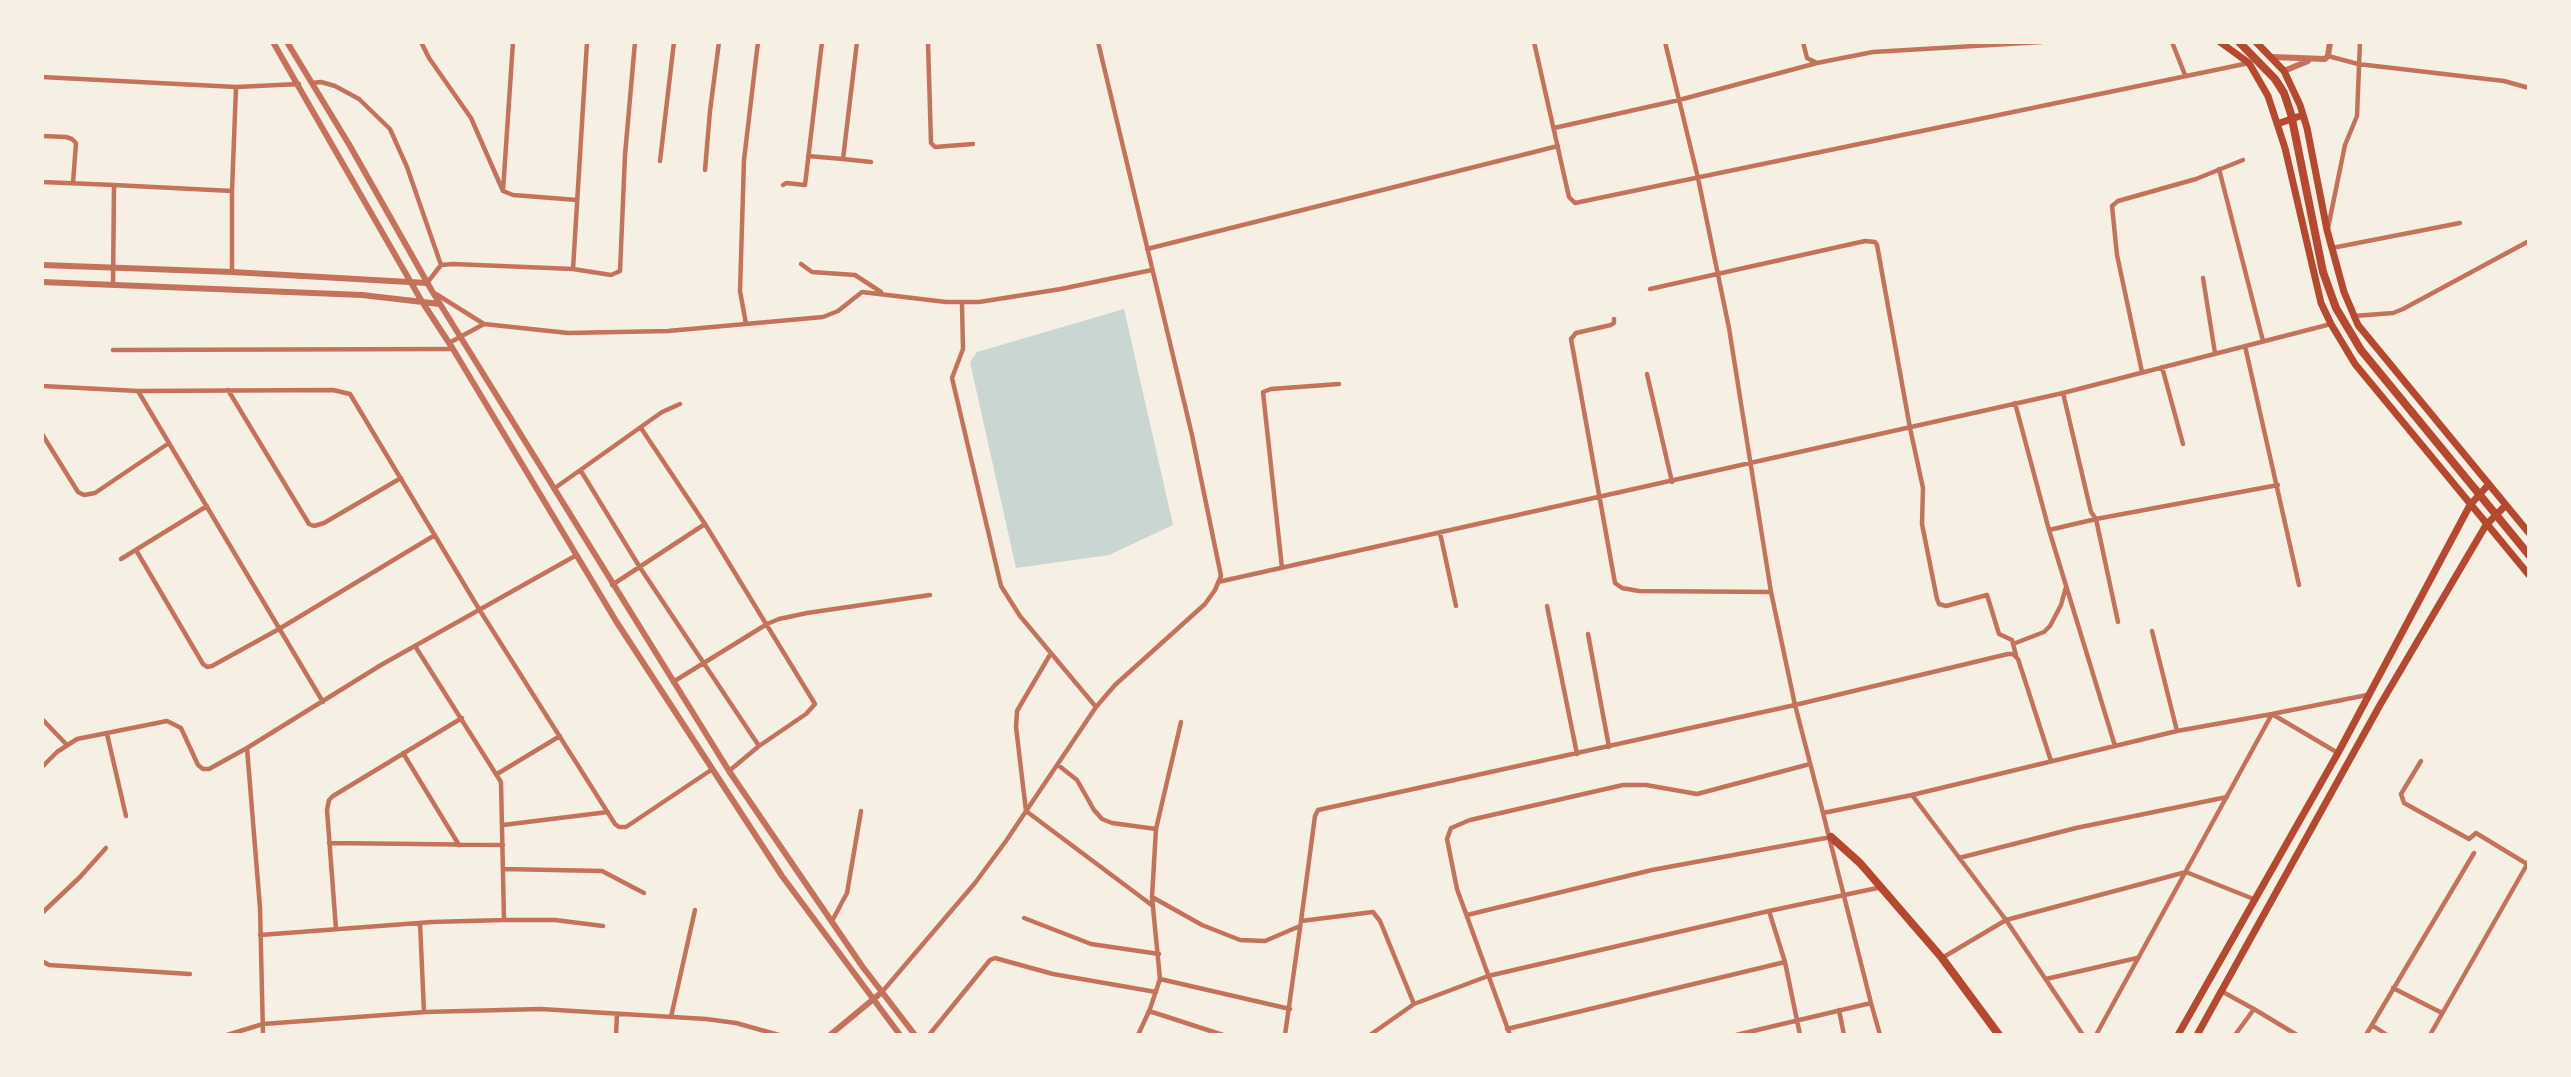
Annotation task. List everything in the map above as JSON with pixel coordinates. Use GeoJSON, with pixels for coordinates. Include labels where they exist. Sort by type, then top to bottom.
{"type":"FeatureCollection","features":[{"type":"Feature","properties":{"kind":"highway"},"geometry":{"type":"LineString","coordinates":[[2239,42],[2275,79],[2284,93],[2291,114],[2323,272],[2336,308],[2361,350],[2529,555]]}},
{"type":"Feature","properties":{"kind":"main road"},"geometry":{"type":"LineString","coordinates":[[2220,42],[2249,63],[2264,85],[2277,124],[2319,294],[2331,324],[2355,364],[2529,575]]}},
{"type":"Feature","properties":{"kind":"main road"},"geometry":{"type":"LineString","coordinates":[[2256,42],[2284,71],[2293,86],[2302,115],[2327,230],[2344,292],[2358,325],[2529,533]]}},
{"type":"Feature","properties":{"kind":"main road"},"geometry":{"type":"LineString","coordinates":[[2277,124],[2302,115]]}},
{"type":"Feature","properties":{"kind":"main road"},"geometry":{"type":"LineString","coordinates":[[2178,1035],[2337,753],[2470,505],[2489,484]]}},
{"type":"Feature","properties":{"kind":"main road"},"geometry":{"type":"LineString","coordinates":[[2197,1035],[2380,705],[2486,525],[2506,505]]}},
{"type":"Feature","properties":{"kind":"main road"},"geometry":{"type":"LineString","coordinates":[[1831,837],[1860,863],[1942,957],[2000,1035]]}},
{"type":"Feature","properties":{"kind":"street"},"geometry":{"type":"LineString","coordinates":[[273,42],[410,282],[451,346],[575,556],[711,770],[802,905],[900,1035]]}},
{"type":"Feature","properties":{"kind":"street"},"geometry":{"type":"LineString","coordinates":[[287,42],[351,146],[427,283],[729,771],[882,992],[915,1035]]}},
{"type":"Feature","properties":{"kind":"street"},"geometry":{"type":"LineString","coordinates":[[421,42],[429,58],[471,118],[503,191],[513,195],[577,200]]}},
{"type":"Feature","properties":{"kind":"street"},"geometry":{"type":"LineString","coordinates":[[503,191],[513,42]]}},
{"type":"Feature","properties":{"kind":"street"},"geometry":{"type":"LineString","coordinates":[[573,269],[587,42]]}},
{"type":"Feature","properties":{"kind":"street"},"geometry":{"type":"LineString","coordinates":[[427,283],[441,265],[453,264],[573,269],[611,275],[620,271],[625,155],[635,42]]}},
{"type":"Feature","properties":{"kind":"street"},"geometry":{"type":"LineString","coordinates":[[660,160],[674,42]]}},
{"type":"Feature","properties":{"kind":"street"},"geometry":{"type":"LineString","coordinates":[[705,170],[719,42]]}},
{"type":"Feature","properties":{"kind":"street"},"geometry":{"type":"LineString","coordinates":[[746,324],[740,291],[744,160],[758,42]]}},
{"type":"Feature","properties":{"kind":"street"},"geometry":{"type":"LineString","coordinates":[[783,185],[786,183],[805,185],[822,42]]}},
{"type":"Feature","properties":{"kind":"street"},"geometry":{"type":"LineString","coordinates":[[843,159],[857,42]]}},
{"type":"Feature","properties":{"kind":"street"},"geometry":{"type":"LineString","coordinates":[[928,42],[931,143],[935,147],[973,144]]}},
{"type":"Feature","properties":{"kind":"street"},"geometry":{"type":"LineString","coordinates":[[830,1035],[882,992],[975,883],[1096,707],[1115,685],[1205,604],[1221,576],[1217,550],[1098,42]]}},
{"type":"Feature","properties":{"kind":"street"},"geometry":{"type":"LineString","coordinates":[[1534,42],[1569,197],[1575,203],[2249,63]]}},
{"type":"Feature","properties":{"kind":"street"},"geometry":{"type":"LineString","coordinates":[[1665,42],[1698,178],[1729,328],[1770,592],[1795,705],[1831,837],[1880,1035]]}},
{"type":"Feature","properties":{"kind":"street"},"geometry":{"type":"LineString","coordinates":[[1803,42],[1807,58],[1817,63]]}},
{"type":"Feature","properties":{"kind":"street"},"geometry":{"type":"LineString","coordinates":[[1554,128],[1679,100],[1817,63],[1873,52],[2042,42]]}},
{"type":"Feature","properties":{"kind":"street"},"geometry":{"type":"LineString","coordinates":[[2172,42],[2185,75]]}},
{"type":"Feature","properties":{"kind":"street"},"geometry":{"type":"LineString","coordinates":[[2328,56],[2330,42]]}},
{"type":"Feature","properties":{"kind":"street"},"geometry":{"type":"LineString","coordinates":[[2327,230],[2345,145],[2357,116],[2360,42]]}},
{"type":"Feature","properties":{"kind":"street"},"geometry":{"type":"LineString","coordinates":[[2272,57],[2320,60],[2328,56],[2358,64],[2462,75],[2504,81],[2529,88]]}},
{"type":"Feature","properties":{"kind":"street"},"geometry":{"type":"LineString","coordinates":[[2284,71],[2311,59]]}},
{"type":"Feature","properties":{"kind":"street"},"geometry":{"type":"LineString","coordinates":[[42,77],[236,87],[299,84]]}},
{"type":"Feature","properties":{"kind":"street"},"geometry":{"type":"LineString","coordinates":[[312,83],[321,82],[335,86],[359,99],[390,129],[407,167],[441,265]]}},
{"type":"Feature","properties":{"kind":"street"},"geometry":{"type":"LineString","coordinates":[[232,272],[236,87]]}},
{"type":"Feature","properties":{"kind":"street"},"geometry":{"type":"LineString","coordinates":[[42,136],[66,137],[76,143],[74,183]]}},
{"type":"Feature","properties":{"kind":"street"},"geometry":{"type":"LineString","coordinates":[[1147,249],[1557,146]]}},
{"type":"Feature","properties":{"kind":"street"},"geometry":{"type":"LineString","coordinates":[[808,156],[871,162]]}},
{"type":"Feature","properties":{"kind":"street"},"geometry":{"type":"LineString","coordinates":[[2142,372],[2117,255],[2112,206],[2118,201],[2196,179],[2243,160]]}},
{"type":"Feature","properties":{"kind":"street"},"geometry":{"type":"LineString","coordinates":[[2219,169],[2263,342]]}},
{"type":"Feature","properties":{"kind":"street"},"geometry":{"type":"LineString","coordinates":[[42,182],[232,191]]}},
{"type":"Feature","properties":{"kind":"street"},"geometry":{"type":"LineString","coordinates":[[112,285],[114,185]]}},
{"type":"Feature","properties":{"kind":"street"},"geometry":{"type":"LineString","coordinates":[[2332,248],[2460,223]]}},
{"type":"Feature","properties":{"kind":"street"},"geometry":{"type":"LineString","coordinates":[[1650,289],[1865,241],[1875,242],[1923,488],[1922,524],[1937,599],[1939,604],[1946,606],[1987,595],[2000,634],[2012,640],[2051,761]]}},
{"type":"Feature","properties":{"kind":"street"},"geometry":{"type":"LineString","coordinates":[[2354,316],[2393,313],[2403,309],[2529,241]]}},
{"type":"Feature","properties":{"kind":"street"},"geometry":{"type":"LineString","coordinates":[[801,264],[812,272],[855,275],[884,294]]}},
{"type":"Feature","properties":{"kind":"street"},"geometry":{"type":"LineString","coordinates":[[42,265],[232,272],[427,283]]}},
{"type":"Feature","properties":{"kind":"street"},"geometry":{"type":"LineString","coordinates":[[432,291],[484,324],[568,333],[669,331],[823,317],[838,311],[862,292],[962,303],[1061,289],[1152,270]]}},
{"type":"Feature","properties":{"kind":"street"},"geometry":{"type":"LineString","coordinates":[[2203,278],[2215,354]]}},
{"type":"Feature","properties":{"kind":"street"},"geometry":{"type":"LineString","coordinates":[[42,282],[362,295],[440,304]]}},
{"type":"Feature","properties":{"kind":"street"},"geometry":{"type":"LineString","coordinates":[[962,303],[963,349],[952,378],[1001,586],[1008,599],[1096,707]]}},
{"type":"Feature","properties":{"kind":"street"},"geometry":{"type":"LineString","coordinates":[[1614,319],[1611,325],[1576,333],[1571,339],[1615,583],[1622,588],[1639,591],[1770,592]]}},
{"type":"Feature","properties":{"kind":"street"},"geometry":{"type":"LineString","coordinates":[[113,350],[451,346],[460,336],[484,324]]}},
{"type":"Feature","properties":{"kind":"street"},"geometry":{"type":"LineString","coordinates":[[1218,582],[1750,465],[2063,393],[2331,324]]}},
{"type":"Feature","properties":{"kind":"street"},"geometry":{"type":"LineString","coordinates":[[2245,346],[2299,585]]}},
{"type":"Feature","properties":{"kind":"street"},"geometry":{"type":"LineString","coordinates":[[2162,367],[2183,444]]}},
{"type":"Feature","properties":{"kind":"street"},"geometry":{"type":"LineString","coordinates":[[1647,374],[1672,482]]}},
{"type":"Feature","properties":{"kind":"street"},"geometry":{"type":"LineString","coordinates":[[1282,568],[1263,392],[1271,389],[1339,384]]}},
{"type":"Feature","properties":{"kind":"street"},"geometry":{"type":"LineString","coordinates":[[42,386],[138,391],[333,390],[350,394],[479,609],[615,824],[626,827],[711,770]]}},
{"type":"Feature","properties":{"kind":"street"},"geometry":{"type":"LineString","coordinates":[[228,390],[309,524],[314,526],[324,523],[401,478]]}},
{"type":"Feature","properties":{"kind":"street"},"geometry":{"type":"LineString","coordinates":[[138,391],[322,702]]}},
{"type":"Feature","properties":{"kind":"street"},"geometry":{"type":"LineString","coordinates":[[2063,393],[2091,512],[2096,519],[2118,622]]}},
{"type":"Feature","properties":{"kind":"street"},"geometry":{"type":"LineString","coordinates":[[2014,403],[2049,530],[2115,746]]}},
{"type":"Feature","properties":{"kind":"street"},"geometry":{"type":"LineString","coordinates":[[555,488],[662,412],[680,404]]}},
{"type":"Feature","properties":{"kind":"street"},"geometry":{"type":"LineString","coordinates":[[641,428],[705,524],[815,704],[806,714],[759,746],[729,771]]}},
{"type":"Feature","properties":{"kind":"street"},"geometry":{"type":"LineString","coordinates":[[42,434],[78,492],[84,495],[95,493],[169,443]]}},
{"type":"Feature","properties":{"kind":"street"},"geometry":{"type":"LineString","coordinates":[[581,471],[639,566],[759,746]]}},
{"type":"Feature","properties":{"kind":"street"},"geometry":{"type":"LineString","coordinates":[[2049,530],[2278,485]]}},
{"type":"Feature","properties":{"kind":"street"},"geometry":{"type":"LineString","coordinates":[[121,559],[207,506]]}},
{"type":"Feature","properties":{"kind":"street"},"geometry":{"type":"LineString","coordinates":[[612,585],[705,524]]}},
{"type":"Feature","properties":{"kind":"street"},"geometry":{"type":"LineString","coordinates":[[1440,533],[1456,606]]}},
{"type":"Feature","properties":{"kind":"street"},"geometry":{"type":"LineString","coordinates":[[136,550],[203,664],[207,667],[279,629],[435,535]]}},
{"type":"Feature","properties":{"kind":"street"},"geometry":{"type":"LineString","coordinates":[[42,767],[77,739],[167,721],[174,723],[185,734],[198,765],[203,769],[209,769],[415,646],[575,556]]}},
{"type":"Feature","properties":{"kind":"street"},"geometry":{"type":"LineString","coordinates":[[2013,644],[2044,632],[2050,626],[2061,605],[2066,587]]}},
{"type":"Feature","properties":{"kind":"street"},"geometry":{"type":"LineString","coordinates":[[673,682],[767,624],[807,612],[930,595]]}},
{"type":"Feature","properties":{"kind":"street"},"geometry":{"type":"LineString","coordinates":[[1547,606],[1577,754]]}},
{"type":"Feature","properties":{"kind":"street"},"geometry":{"type":"LineString","coordinates":[[2152,631],[2176,731]]}},
{"type":"Feature","properties":{"kind":"street"},"geometry":{"type":"LineString","coordinates":[[1588,634],[1609,747]]}},
{"type":"Feature","properties":{"kind":"street"},"geometry":{"type":"LineString","coordinates":[[415,646],[497,774],[502,791],[504,920]]}},
{"type":"Feature","properties":{"kind":"street"},"geometry":{"type":"LineString","coordinates":[[1051,653],[1017,711],[1016,727],[1026,811],[1153,906]]}},
{"type":"Feature","properties":{"kind":"street"},"geometry":{"type":"LineString","coordinates":[[1285,1035],[1315,816],[1318,810],[1795,705],[2008,654],[2016,656]]}},
{"type":"Feature","properties":{"kind":"street"},"geometry":{"type":"LineString","coordinates":[[1823,813],[1911,795],[2176,731],[2367,695]]}},
{"type":"Feature","properties":{"kind":"street"},"geometry":{"type":"LineString","coordinates":[[2272,714],[2337,753]]}},
{"type":"Feature","properties":{"kind":"street"},"geometry":{"type":"LineString","coordinates":[[2096,1035],[2272,714]]}},
{"type":"Feature","properties":{"kind":"street"},"geometry":{"type":"LineString","coordinates":[[336,929],[327,810],[329,800],[462,718]]}},
{"type":"Feature","properties":{"kind":"street"},"geometry":{"type":"LineString","coordinates":[[42,719],[67,745]]}},
{"type":"Feature","properties":{"kind":"street"},"geometry":{"type":"LineString","coordinates":[[1138,1035],[1160,979],[1152,897],[1156,829],[1181,722]]}},
{"type":"Feature","properties":{"kind":"street"},"geometry":{"type":"LineString","coordinates":[[107,734],[126,816]]}},
{"type":"Feature","properties":{"kind":"street"},"geometry":{"type":"LineString","coordinates":[[497,774],[560,736]]}},
{"type":"Feature","properties":{"kind":"street"},"geometry":{"type":"LineString","coordinates":[[247,748],[260,935],[263,1035]]}},
{"type":"Feature","properties":{"kind":"street"},"geometry":{"type":"LineString","coordinates":[[403,753],[459,845]]}},
{"type":"Feature","properties":{"kind":"street"},"geometry":{"type":"LineString","coordinates":[[2421,761],[2401,794],[2404,803],[2469,839],[2476,833],[2528,862],[2430,1035]]}},
{"type":"Feature","properties":{"kind":"street"},"geometry":{"type":"LineString","coordinates":[[1785,962],[1508,1032],[1457,890],[1447,839],[1451,828],[1456,824],[1623,785],[1646,785],[1697,794],[1810,764]]}},
{"type":"Feature","properties":{"kind":"street"},"geometry":{"type":"LineString","coordinates":[[1058,765],[1077,780],[1094,810],[1102,819],[1112,823],[1156,829]]}},
{"type":"Feature","properties":{"kind":"street"},"geometry":{"type":"LineString","coordinates":[[1911,795],[2006,920],[2083,1035]]}},
{"type":"Feature","properties":{"kind":"street"},"geometry":{"type":"LineString","coordinates":[[1959,858],[2076,828],[2227,796]]}},
{"type":"Feature","properties":{"kind":"street"},"geometry":{"type":"LineString","coordinates":[[503,825],[608,812]]}},
{"type":"Feature","properties":{"kind":"street"},"geometry":{"type":"LineString","coordinates":[[832,921],[847,893],[861,812]]}},
{"type":"Feature","properties":{"kind":"street"},"geometry":{"type":"LineString","coordinates":[[1467,915],[1652,870],[1831,837]]}},
{"type":"Feature","properties":{"kind":"street"},"geometry":{"type":"LineString","coordinates":[[329,843],[503,845]]}},
{"type":"Feature","properties":{"kind":"street"},"geometry":{"type":"LineString","coordinates":[[42,913],[80,878],[106,848]]}},
{"type":"Feature","properties":{"kind":"street"},"geometry":{"type":"LineString","coordinates":[[2366,1035],[2474,853]]}},
{"type":"Feature","properties":{"kind":"street"},"geometry":{"type":"LineString","coordinates":[[503,869],[602,872],[644,893]]}},
{"type":"Feature","properties":{"kind":"street"},"geometry":{"type":"LineString","coordinates":[[1942,957],[2006,920],[2186,872],[2256,900]]}},
{"type":"Feature","properties":{"kind":"street"},"geometry":{"type":"LineString","coordinates":[[1370,1035],[1414,1004],[1488,976],[1882,887]]}},
{"type":"Feature","properties":{"kind":"street"},"geometry":{"type":"LineString","coordinates":[[1152,897],[1202,925],[1240,940],[1265,941],[1300,923],[1373,912],[1380,921],[1414,1004]]}},
{"type":"Feature","properties":{"kind":"street"},"geometry":{"type":"LineString","coordinates":[[671,1017],[695,910]]}},
{"type":"Feature","properties":{"kind":"street"},"geometry":{"type":"LineString","coordinates":[[1769,911],[1785,962],[1800,1035]]}},
{"type":"Feature","properties":{"kind":"street"},"geometry":{"type":"LineString","coordinates":[[1024,918],[1091,944],[1159,954]]}},
{"type":"Feature","properties":{"kind":"street"},"geometry":{"type":"LineString","coordinates":[[260,935],[420,923],[504,920],[555,920],[603,926]]}},
{"type":"Feature","properties":{"kind":"street"},"geometry":{"type":"LineString","coordinates":[[420,923],[424,1012]]}},
{"type":"Feature","properties":{"kind":"street"},"geometry":{"type":"LineString","coordinates":[[928,1035],[990,960],[995,958],[1053,974],[1156,992]]}},
{"type":"Feature","properties":{"kind":"street"},"geometry":{"type":"LineString","coordinates":[[2046,980],[2137,958]]}},
{"type":"Feature","properties":{"kind":"street"},"geometry":{"type":"LineString","coordinates":[[42,961],[49,965],[190,974]]}},
{"type":"Feature","properties":{"kind":"street"},"geometry":{"type":"LineString","coordinates":[[1160,979],[1290,1009]]}},
{"type":"Feature","properties":{"kind":"street"},"geometry":{"type":"LineString","coordinates":[[2393,988],[2442,1013]]}},
{"type":"Feature","properties":{"kind":"street"},"geometry":{"type":"LineString","coordinates":[[2221,991],[2297,1035]]}},
{"type":"Feature","properties":{"kind":"street"},"geometry":{"type":"LineString","coordinates":[[1736,1035],[1871,1003]]}},
{"type":"Feature","properties":{"kind":"street"},"geometry":{"type":"LineString","coordinates":[[227,1035],[263,1024],[424,1012],[540,1009],[736,1023],[779,1035]]}},
{"type":"Feature","properties":{"kind":"street"},"geometry":{"type":"LineString","coordinates":[[2235,1035],[2254,1009]]}},
{"type":"Feature","properties":{"kind":"street"},"geometry":{"type":"LineString","coordinates":[[1839,1010],[1844,1035]]}},
{"type":"Feature","properties":{"kind":"street"},"geometry":{"type":"LineString","coordinates":[[1149,1011],[1223,1035]]}},
{"type":"Feature","properties":{"kind":"street"},"geometry":{"type":"LineString","coordinates":[[616,1035],[618,1014]]}},
{"type":"Feature","properties":{"kind":"street"},"geometry":{"type":"LineString","coordinates":[[2372,1025],[2387,1035]]}},
{"type":"Feature","properties":{"kind":"shaded area"},"geometry":{"type":"Polygon","coordinates":[[[1124,309],[1173,525],[1109,555],[1016,568],[970,362],[977,352],[1124,309]]]}}]}
